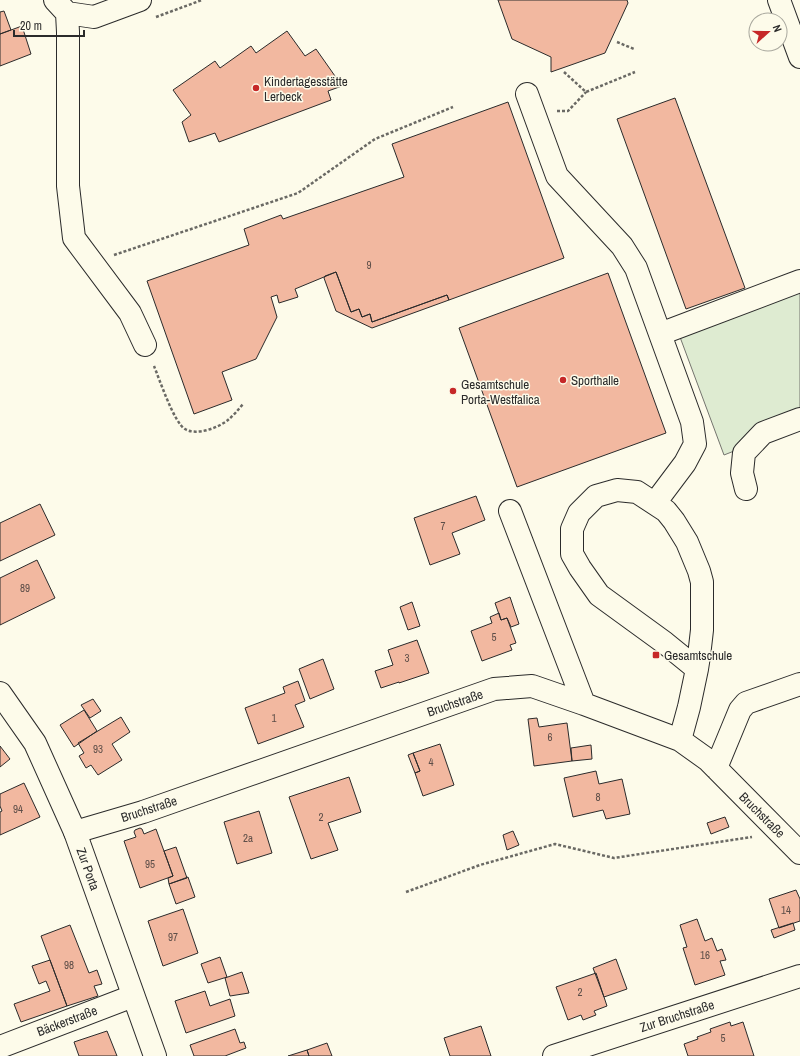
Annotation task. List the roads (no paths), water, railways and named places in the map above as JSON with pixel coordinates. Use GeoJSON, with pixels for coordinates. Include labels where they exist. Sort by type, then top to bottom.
{"type":"FeatureCollection","features":[{"type":"Feature","properties":{"kind":"street"},"geometry":{"type":"LineString","coordinates":[[61,6],[94,17],[140,0]]}},
{"type":"Feature","properties":{"kind":"street"},"geometry":{"type":"LineString","coordinates":[[779,0],[800,57]]}},
{"type":"Feature","properties":{"kind":"street"},"geometry":{"type":"LineString","coordinates":[[61,6],[68,32],[68,186],[74,238],[130,313],[145,345]]}},
{"type":"Feature","properties":{"kind":"street"},"geometry":{"type":"LineString","coordinates":[[527,94],[557,176],[622,246],[636,268],[692,422],[695,444],[685,464],[655,504]]}},
{"type":"Feature","properties":{"kind":"street"},"geometry":{"type":"LineString","coordinates":[[660,334],[800,281]]}},
{"type":"Feature","properties":{"kind":"street"},"geometry":{"type":"LineString","coordinates":[[746,489],[742,473],[744,453],[763,433],[800,419]]}},
{"type":"Feature","properties":{"kind":"street"},"geometry":{"type":"LineString","coordinates":[[680,740],[697,669],[702,630],[702,582],[699,571],[688,542],[666,511],[637,492],[618,490],[596,496],[580,513],[572,529],[572,554],[580,568],[599,595],[665,643],[697,669]]}},
{"type":"Feature","properties":{"kind":"street"},"geometry":{"type":"LineString","coordinates":[[510,511],[584,704]]}},
{"type":"Feature","properties":{"kind":"street"},"geometry":{"type":"LineString","coordinates":[[716,768],[740,710],[746,703],[800,684]]}},
{"type":"Feature","properties":{"kind":"street","name":"Bruchstraße"},"geometry":{"type":"LineString","coordinates":[[75,832],[143,812],[494,689],[532,686],[680,740],[708,760],[800,853]]}},
{"type":"Feature","properties":{"kind":"street","name":"Zur Porta"},"geometry":{"type":"LineString","coordinates":[[0,693],[35,743],[75,832],[155,1056]]}},
{"type":"Feature","properties":{"kind":"street","name":"Zur Bruchstraße"},"geometry":{"type":"LineString","coordinates":[[554,1056],[800,976]]}},
{"type":"Feature","properties":{"kind":"street","name":"Bäckerstraße"},"geometry":{"type":"LineString","coordinates":[[0,1047],[133,996]]}},
{"type":"Feature","properties":{"kind":"place","name":"Kindertagesstätte Lerbeck"},"geometry":{"type":"Point","coordinates":[256,88]}},
{"type":"Feature","properties":{"kind":"place","name":"Sporthalle"},"geometry":{"type":"Point","coordinates":[563,380]}},
{"type":"Feature","properties":{"kind":"place","name":"Gesamtschule Porta-Westfalica"},"geometry":{"type":"Point","coordinates":[453,391]}},
{"type":"Feature","properties":{"kind":"place","name":"Gesamtschule"},"geometry":{"type":"Point","coordinates":[656,655]}}]}
